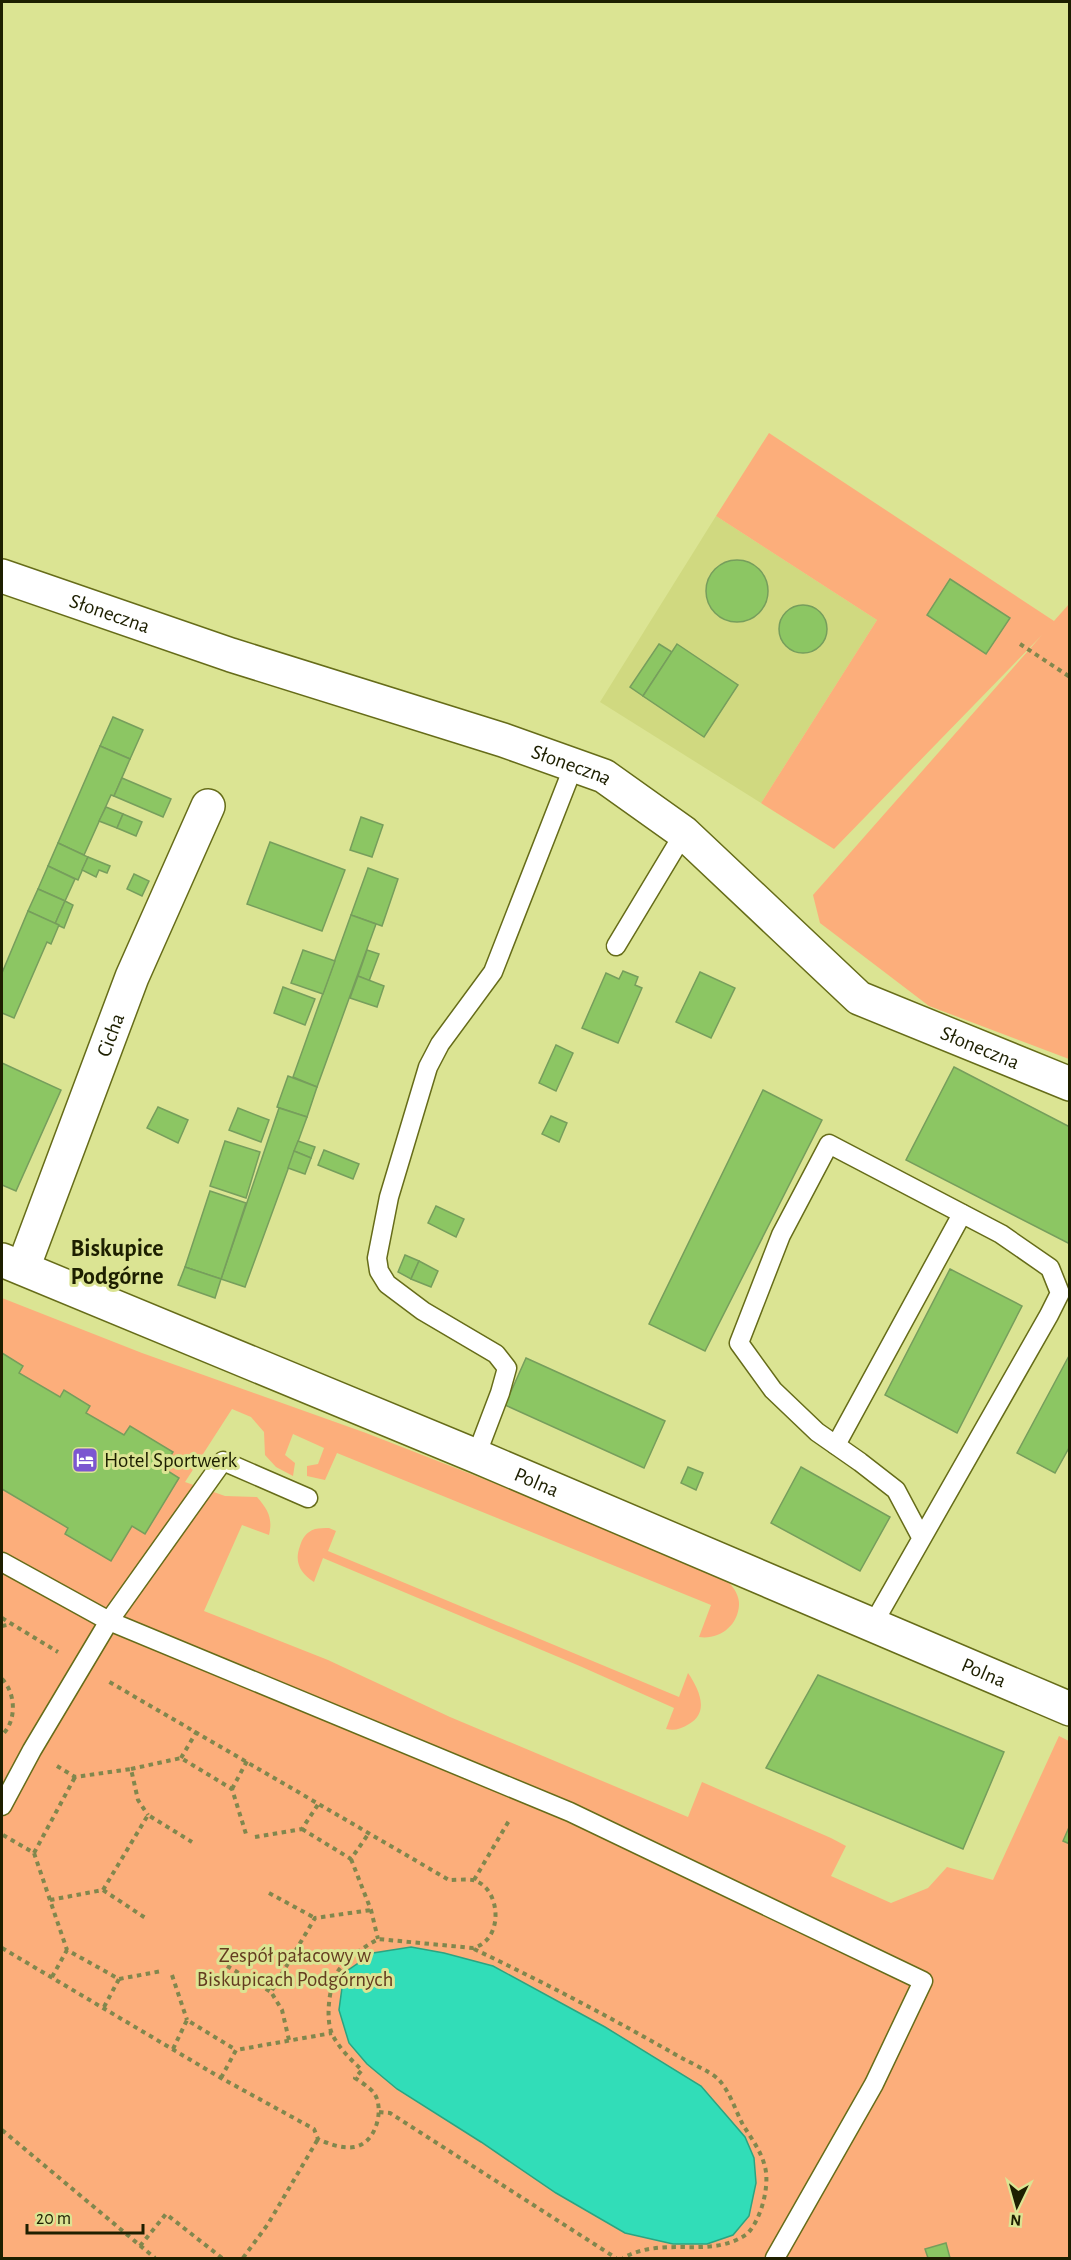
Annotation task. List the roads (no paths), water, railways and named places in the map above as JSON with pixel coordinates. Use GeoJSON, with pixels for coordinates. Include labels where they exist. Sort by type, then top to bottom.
{"type":"FeatureCollection","features":[{"type":"Feature","properties":{"kind":"street","name":"Słoneczna"},"geometry":{"type":"LineString","coordinates":[[2,576],[231,655],[503,740],[604,776],[684,833],[859,998],[1070,1084]]}},
{"type":"Feature","properties":{"kind":"street","name":"Cicha"},"geometry":{"type":"LineString","coordinates":[[12,1264],[132,977],[208,806]]}},
{"type":"Feature","properties":{"kind":"street","name":"Polna"},"geometry":{"type":"LineString","coordinates":[[12,1264],[476,1456],[1070,1709]]}},
{"type":"Feature","properties":{"kind":"lane"},"geometry":{"type":"LineString","coordinates":[[476,1456],[507,1368],[496,1354],[423,1311],[387,1284],[379,1271],[377,1258],[389,1197],[428,1067],[440,1044],[493,972],[574,765]]}},
{"type":"Feature","properties":{"kind":"lane"},"geometry":{"type":"LineString","coordinates":[[616,946],[684,833]]}},
{"type":"Feature","properties":{"kind":"lane"},"geometry":{"type":"LineString","coordinates":[[873,1624],[1060,1293],[1050,1268],[1001,1234],[829,1144],[781,1235],[739,1343],[773,1390],[817,1432],[896,1490],[921,1537]]}},
{"type":"Feature","properties":{"kind":"lane"},"geometry":{"type":"LineString","coordinates":[[836,1445],[962,1214]]}},
{"type":"Feature","properties":{"kind":"lane"},"geometry":{"type":"LineString","coordinates":[[2,1806],[32,1750],[109,1621],[223,1461],[308,1498]]}},
{"type":"Feature","properties":{"kind":"lane"},"geometry":{"type":"LineString","coordinates":[[2,1562],[109,1621],[570,1812],[923,1981],[874,2084],[775,2259]]}},
{"type":"Feature","properties":{"kind":"water"},"geometry":{"type":"Polygon","coordinates":[[[411,1947],[493,1966],[605,2027],[701,2086],[745,2137],[754,2158],[756,2183],[749,2216],[733,2235],[707,2244],[673,2244],[625,2233],[556,2193],[397,2089],[367,2064],[349,2043],[339,2010],[344,1973],[373,1953],[411,1947]]]}},
{"type":"Feature","properties":{"kind":"place","name":"Hotel Sportwerk"},"geometry":{"type":"Point","coordinates":[85,1460]}},
{"type":"Feature","properties":{"kind":"district","name":"Biskupice Podgórne"},"geometry":{"type":"Point","coordinates":[117,1263]}},
{"type":"Feature","properties":{"kind":"park label","name":"Zespół pałacowy w Biskupicach Podgórnych"},"geometry":{"type":"Point","coordinates":[295,1967]}}]}
